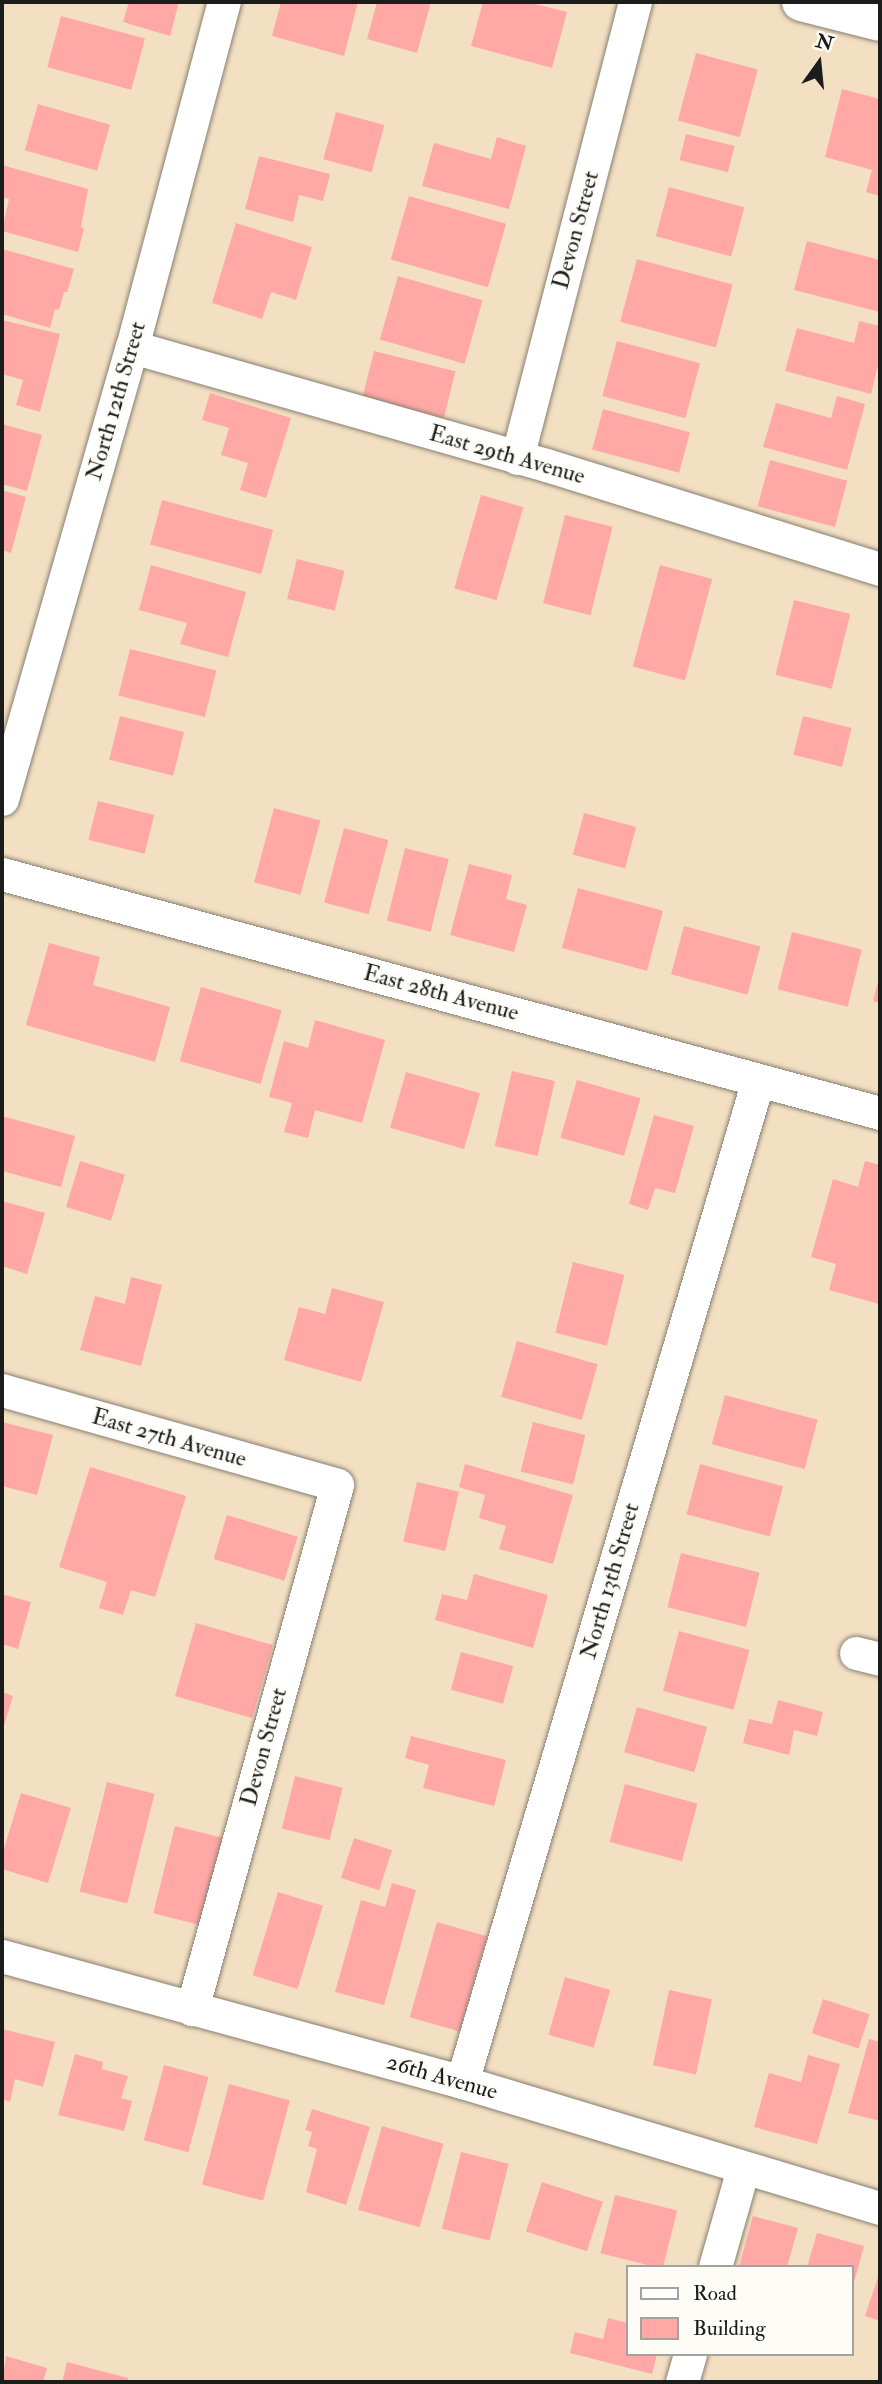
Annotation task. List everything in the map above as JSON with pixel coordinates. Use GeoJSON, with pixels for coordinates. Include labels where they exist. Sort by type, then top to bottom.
{"type":"FeatureCollection","features":[{"type":"Feature","properties":{"kind":"street","name":"North 12th Street"},"geometry":{"type":"LineString","coordinates":[[2,799],[132,347],[225,2]]}},
{"type":"Feature","properties":{"kind":"street","name":"Devon Street"},"geometry":{"type":"LineString","coordinates":[[517,458],[635,2]]}},
{"type":"Feature","properties":{"kind":"street"},"geometry":{"type":"LineString","coordinates":[[801,2],[880,22]]}},
{"type":"Feature","properties":{"kind":"street","name":"East 29th Avenue"},"geometry":{"type":"LineString","coordinates":[[132,347],[517,458],[880,569]]}},
{"type":"Feature","properties":{"kind":"street","name":"East 28th Avenue"},"geometry":{"type":"LineString","coordinates":[[2,874],[880,1112]]}},
{"type":"Feature","properties":{"kind":"street","name":"North 13th Street"},"geometry":{"type":"LineString","coordinates":[[462,2082],[758,1080]]}},
{"type":"Feature","properties":{"kind":"street","name":"East 27th Avenue"},"geometry":{"type":"LineString","coordinates":[[2,1390],[337,1485]]}},
{"type":"Feature","properties":{"kind":"street","name":"Devon Street"},"geometry":{"type":"LineString","coordinates":[[192,2009],[337,1485]]}},
{"type":"Feature","properties":{"kind":"street","name":"26th Avenue"},"geometry":{"type":"LineString","coordinates":[[2,1956],[462,2082],[880,2208]]}},
{"type":"Feature","properties":{"kind":"street"},"geometry":{"type":"LineString","coordinates":[[716,2265],[743,2168]]}},
{"type":"Feature","properties":{"kind":"street"},"geometry":{"type":"LineString","coordinates":[[682,2382],[689,2356]]}},
{"type":"Feature","properties":{"kind":"building"},"geometry":{"type":"Polygon","coordinates":[[[129,2],[179,2],[170,36],[123,22],[129,2]]]}},
{"type":"Feature","properties":{"kind":"building"},"geometry":{"type":"Polygon","coordinates":[[[281,2],[358,2],[344,56],[272,36],[281,2]]]}},
{"type":"Feature","properties":{"kind":"building"},"geometry":{"type":"Polygon","coordinates":[[[377,2],[431,2],[417,53],[367,39],[377,2]]]}},
{"type":"Feature","properties":{"kind":"building"},"geometry":{"type":"Polygon","coordinates":[[[483,2],[528,2],[567,12],[552,68],[471,46],[483,2]]]}},
{"type":"Feature","properties":{"kind":"building"},"geometry":{"type":"Polygon","coordinates":[[[61,16],[145,39],[131,90],[47,67],[61,16]]]}},
{"type":"Feature","properties":{"kind":"building"},"geometry":{"type":"Polygon","coordinates":[[[696,53],[758,70],[740,137],[678,121],[696,53]]]}},
{"type":"Feature","properties":{"kind":"building"},"geometry":{"type":"Polygon","coordinates":[[[842,89],[880,99],[880,196],[866,192],[872,170],[825,157],[842,89]]]}},
{"type":"Feature","properties":{"kind":"building"},"geometry":{"type":"Polygon","coordinates":[[[38,104],[110,125],[97,171],[25,150],[38,104]]]}},
{"type":"Feature","properties":{"kind":"building"},"geometry":{"type":"Polygon","coordinates":[[[336,112],[384,125],[372,172],[323,159],[336,112]]]}},
{"type":"Feature","properties":{"kind":"building"},"geometry":{"type":"Polygon","coordinates":[[[686,134],[735,146],[728,172],[679,160],[686,134]]]}},
{"type":"Feature","properties":{"kind":"building"},"geometry":{"type":"Polygon","coordinates":[[[497,137],[526,146],[509,209],[422,186],[434,143],[491,159],[497,137]]]}},
{"type":"Feature","properties":{"kind":"building"},"geometry":{"type":"Polygon","coordinates":[[[259,156],[330,174],[323,201],[299,195],[293,222],[245,209],[259,156]]]}},
{"type":"Feature","properties":{"kind":"building"},"geometry":{"type":"Polygon","coordinates":[[[2,165],[88,189],[81,227],[84,228],[78,252],[2,231],[9,199],[2,197],[2,165]]]}},
{"type":"Feature","properties":{"kind":"building"},"geometry":{"type":"Polygon","coordinates":[[[669,187],[744,207],[731,256],[656,236],[669,187]]]}},
{"type":"Feature","properties":{"kind":"building"},"geometry":{"type":"Polygon","coordinates":[[[409,196],[506,224],[488,287],[391,259],[409,196]]]}},
{"type":"Feature","properties":{"kind":"building"},"geometry":{"type":"Polygon","coordinates":[[[236,223],[312,247],[296,300],[271,292],[262,319],[212,303],[236,223]]]}},
{"type":"Feature","properties":{"kind":"building"},"geometry":{"type":"Polygon","coordinates":[[[807,241],[880,260],[880,312],[794,290],[807,241]]]}},
{"type":"Feature","properties":{"kind":"building"},"geometry":{"type":"Polygon","coordinates":[[[2,249],[74,269],[59,310],[55,309],[50,328],[2,314],[2,249]]]}},
{"type":"Feature","properties":{"kind":"building"},"geometry":{"type":"Polygon","coordinates":[[[637,259],[733,285],[716,347],[620,322],[637,259]]]}},
{"type":"Feature","properties":{"kind":"building"},"geometry":{"type":"Polygon","coordinates":[[[398,276],[483,300],[464,364],[380,339],[398,276]]]}},
{"type":"Feature","properties":{"kind":"building"},"geometry":{"type":"Polygon","coordinates":[[[2,320],[60,334],[40,412],[16,405],[23,380],[2,374],[2,320]]]}},
{"type":"Feature","properties":{"kind":"building"},"geometry":{"type":"Polygon","coordinates":[[[859,321],[880,326],[880,357],[871,394],[785,371],[797,328],[854,343],[859,321]]]}},
{"type":"Feature","properties":{"kind":"building"},"geometry":{"type":"Polygon","coordinates":[[[617,341],[700,363],[685,418],[602,396],[617,341]]]}},
{"type":"Feature","properties":{"kind":"building"},"geometry":{"type":"Polygon","coordinates":[[[374,351],[456,371],[444,418],[362,398],[374,351]]]}},
{"type":"Feature","properties":{"kind":"building"},"geometry":{"type":"Polygon","coordinates":[[[210,393],[291,418],[266,498],[240,490],[248,463],[221,455],[229,428],[202,420],[210,393]]]}},
{"type":"Feature","properties":{"kind":"building"},"geometry":{"type":"Polygon","coordinates":[[[837,396],[865,404],[847,470],[763,447],[776,403],[831,418],[837,396]]]}},
{"type":"Feature","properties":{"kind":"building"},"geometry":{"type":"Polygon","coordinates":[[[603,409],[690,432],[679,473],[592,450],[603,409]]]}},
{"type":"Feature","properties":{"kind":"building"},"geometry":{"type":"Polygon","coordinates":[[[2,424],[42,435],[27,491],[2,484],[2,424]]]}},
{"type":"Feature","properties":{"kind":"building"},"geometry":{"type":"Polygon","coordinates":[[[770,460],[847,481],[835,527],[758,506],[770,460]]]}},
{"type":"Feature","properties":{"kind":"building"},"geometry":{"type":"Polygon","coordinates":[[[2,490],[26,497],[11,553],[2,550],[2,490]]]}},
{"type":"Feature","properties":{"kind":"building"},"geometry":{"type":"Polygon","coordinates":[[[481,495],[523,507],[497,600],[454,588],[481,495]]]}},
{"type":"Feature","properties":{"kind":"building"},"geometry":{"type":"Polygon","coordinates":[[[162,500],[273,530],[261,574],[150,544],[162,500]]]}},
{"type":"Feature","properties":{"kind":"building"},"geometry":{"type":"Polygon","coordinates":[[[565,515],[613,527],[591,615],[543,603],[565,515]]]}},
{"type":"Feature","properties":{"kind":"building"},"geometry":{"type":"Polygon","coordinates":[[[297,559],[345,571],[335,611],[287,599],[297,559]]]}},
{"type":"Feature","properties":{"kind":"building"},"geometry":{"type":"Polygon","coordinates":[[[151,565],[246,592],[228,657],[180,644],[187,623],[139,610],[151,565]]]}},
{"type":"Feature","properties":{"kind":"building"},"geometry":{"type":"Polygon","coordinates":[[[660,565],[712,579],[685,680],[633,666],[660,565]]]}},
{"type":"Feature","properties":{"kind":"building"},"geometry":{"type":"Polygon","coordinates":[[[794,600],[850,614],[832,689],[775,675],[794,600]]]}},
{"type":"Feature","properties":{"kind":"building"},"geometry":{"type":"Polygon","coordinates":[[[130,649],[216,671],[205,717],[118,696],[130,649]]]}},
{"type":"Feature","properties":{"kind":"building"},"geometry":{"type":"Polygon","coordinates":[[[120,716],[184,732],[173,776],[109,760],[120,716]]]}},
{"type":"Feature","properties":{"kind":"building"},"geometry":{"type":"Polygon","coordinates":[[[803,716],[852,728],[842,767],[793,755],[803,716]]]}},
{"type":"Feature","properties":{"kind":"building"},"geometry":{"type":"Polygon","coordinates":[[[98,801],[154,815],[145,854],[88,840],[98,801]]]}},
{"type":"Feature","properties":{"kind":"building"},"geometry":{"type":"Polygon","coordinates":[[[274,808],[320,820],[300,895],[254,882],[274,808]]]}},
{"type":"Feature","properties":{"kind":"building"},"geometry":{"type":"Polygon","coordinates":[[[584,813],[636,827],[625,869],[573,855],[584,813]]]}},
{"type":"Feature","properties":{"kind":"building"},"geometry":{"type":"Polygon","coordinates":[[[344,828],[388,840],[369,914],[324,902],[344,828]]]}},
{"type":"Feature","properties":{"kind":"building"},"geometry":{"type":"Polygon","coordinates":[[[405,848],[449,859],[431,932],[387,921],[405,848]]]}},
{"type":"Feature","properties":{"kind":"building"},"geometry":{"type":"Polygon","coordinates":[[[469,864],[512,875],[506,899],[527,905],[514,952],[450,935],[469,864]]]}},
{"type":"Feature","properties":{"kind":"building"},"geometry":{"type":"Polygon","coordinates":[[[578,888],[663,911],[647,971],[562,948],[578,888]]]}},
{"type":"Feature","properties":{"kind":"building"},"geometry":{"type":"Polygon","coordinates":[[[684,926],[760,946],[747,995],[671,974],[684,926]]]}},
{"type":"Feature","properties":{"kind":"building"},"geometry":{"type":"Polygon","coordinates":[[[792,932],[862,949],[848,1007],[778,989],[792,932]]]}},
{"type":"Feature","properties":{"kind":"building"},"geometry":{"type":"Polygon","coordinates":[[[49,943],[100,957],[93,985],[170,1007],[155,1062],[26,1025],[49,943]]]}},
{"type":"Feature","properties":{"kind":"building"},"geometry":{"type":"Polygon","coordinates":[[[880,979],[880,1003],[873,1001],[880,979]]]}},
{"type":"Feature","properties":{"kind":"building"},"geometry":{"type":"Polygon","coordinates":[[[201,987],[282,1010],[261,1084],[180,1061],[201,987]]]}},
{"type":"Feature","properties":{"kind":"building"},"geometry":{"type":"Polygon","coordinates":[[[315,1020],[385,1040],[362,1123],[315,1110],[308,1138],[284,1132],[292,1103],[269,1097],[284,1041],[308,1048],[315,1020]]]}},
{"type":"Feature","properties":{"kind":"building"},"geometry":{"type":"Polygon","coordinates":[[[512,1071],[555,1081],[538,1156],[495,1146],[512,1071]]]}},
{"type":"Feature","properties":{"kind":"building"},"geometry":{"type":"Polygon","coordinates":[[[406,1072],[480,1093],[464,1149],[390,1128],[406,1072]]]}},
{"type":"Feature","properties":{"kind":"building"},"geometry":{"type":"Polygon","coordinates":[[[577,1080],[640,1098],[624,1156],[560,1138],[577,1080]]]}},
{"type":"Feature","properties":{"kind":"building"},"geometry":{"type":"Polygon","coordinates":[[[654,1115],[694,1126],[675,1193],[655,1188],[648,1210],[629,1204],[654,1115]]]}},
{"type":"Feature","properties":{"kind":"building"},"geometry":{"type":"Polygon","coordinates":[[[2,1116],[75,1136],[61,1187],[2,1171],[2,1116]]]}},
{"type":"Feature","properties":{"kind":"building"},"geometry":{"type":"Polygon","coordinates":[[[80,1161],[125,1175],[111,1221],[66,1207],[80,1161]]]}},
{"type":"Feature","properties":{"kind":"building"},"geometry":{"type":"Polygon","coordinates":[[[865,1161],[880,1165],[879,1304],[829,1290],[836,1264],[811,1257],[833,1179],[858,1187],[865,1161]]]}},
{"type":"Feature","properties":{"kind":"building"},"geometry":{"type":"Polygon","coordinates":[[[2,1201],[45,1213],[27,1274],[2,1266],[2,1201]]]}},
{"type":"Feature","properties":{"kind":"building"},"geometry":{"type":"Polygon","coordinates":[[[573,1262],[624,1275],[607,1346],[555,1333],[573,1262]]]}},
{"type":"Feature","properties":{"kind":"building"},"geometry":{"type":"Polygon","coordinates":[[[131,1277],[162,1285],[141,1366],[80,1350],[95,1296],[125,1304],[131,1277]]]}},
{"type":"Feature","properties":{"kind":"building"},"geometry":{"type":"Polygon","coordinates":[[[332,1288],[384,1302],[361,1382],[284,1360],[299,1307],[325,1314],[332,1288]]]}},
{"type":"Feature","properties":{"kind":"building"},"geometry":{"type":"Polygon","coordinates":[[[517,1341],[598,1364],[582,1420],[501,1397],[517,1341]]]}},
{"type":"Feature","properties":{"kind":"building"},"geometry":{"type":"Polygon","coordinates":[[[725,1395],[818,1420],[805,1469],[712,1444],[725,1395]]]}},
{"type":"Feature","properties":{"kind":"building"},"geometry":{"type":"Polygon","coordinates":[[[2,1422],[53,1435],[37,1495],[2,1486],[2,1422]]]}},
{"type":"Feature","properties":{"kind":"building"},"geometry":{"type":"Polygon","coordinates":[[[533,1422],[585,1435],[573,1485],[521,1471],[533,1422]]]}},
{"type":"Feature","properties":{"kind":"building"},"geometry":{"type":"Polygon","coordinates":[[[465,1464],[573,1495],[553,1564],[499,1549],[506,1526],[479,1518],[485,1495],[459,1487],[465,1464]]]}},
{"type":"Feature","properties":{"kind":"building"},"geometry":{"type":"Polygon","coordinates":[[[700,1464],[783,1486],[770,1536],[687,1514],[700,1464]]]}},
{"type":"Feature","properties":{"kind":"building"},"geometry":{"type":"Polygon","coordinates":[[[90,1467],[186,1496],[155,1597],[131,1590],[123,1615],[99,1608],[107,1582],[59,1567],[90,1467]]]}},
{"type":"Feature","properties":{"kind":"building"},"geometry":{"type":"Polygon","coordinates":[[[417,1482],[459,1492],[445,1551],[403,1541],[417,1482]]]}},
{"type":"Feature","properties":{"kind":"building"},"geometry":{"type":"Polygon","coordinates":[[[227,1515],[298,1537],[284,1581],[214,1559],[227,1515]]]}},
{"type":"Feature","properties":{"kind":"building"},"geometry":{"type":"Polygon","coordinates":[[[681,1553],[760,1573],[746,1627],[667,1607],[681,1553]]]}},
{"type":"Feature","properties":{"kind":"building"},"geometry":{"type":"Polygon","coordinates":[[[474,1574],[548,1595],[533,1648],[435,1620],[442,1594],[467,1600],[474,1574]]]}},
{"type":"Feature","properties":{"kind":"building"},"geometry":{"type":"Polygon","coordinates":[[[2,1594],[31,1602],[18,1649],[2,1644],[2,1594]]]}},
{"type":"Feature","properties":{"kind":"building"},"geometry":{"type":"Polygon","coordinates":[[[196,1623],[273,1645],[252,1718],[175,1696],[196,1623]]]}},
{"type":"Feature","properties":{"kind":"building"},"geometry":{"type":"Polygon","coordinates":[[[679,1631],[750,1650],[733,1710],[663,1691],[679,1631]]]}},
{"type":"Feature","properties":{"kind":"building"},"geometry":{"type":"Polygon","coordinates":[[[461,1652],[513,1666],[503,1704],[451,1690],[461,1652]]]}},
{"type":"Feature","properties":{"kind":"building"},"geometry":{"type":"Polygon","coordinates":[[[2,1692],[13,1696],[2,1732],[2,1692]]]}},
{"type":"Feature","properties":{"kind":"building"},"geometry":{"type":"Polygon","coordinates":[[[778,1700],[823,1712],[817,1736],[794,1730],[789,1755],[743,1743],[749,1719],[772,1724],[778,1700]]]}},
{"type":"Feature","properties":{"kind":"building"},"geometry":{"type":"Polygon","coordinates":[[[637,1707],[707,1727],[694,1772],[624,1752],[637,1707]]]}},
{"type":"Feature","properties":{"kind":"building"},"geometry":{"type":"Polygon","coordinates":[[[411,1736],[506,1760],[494,1806],[423,1788],[429,1765],[405,1758],[411,1736]]]}},
{"type":"Feature","properties":{"kind":"building"},"geometry":{"type":"Polygon","coordinates":[[[295,1776],[343,1788],[329,1840],[282,1828],[295,1776]]]}},
{"type":"Feature","properties":{"kind":"building"},"geometry":{"type":"Polygon","coordinates":[[[107,1782],[155,1794],[127,1903],[80,1892],[107,1782]]]}},
{"type":"Feature","properties":{"kind":"building"},"geometry":{"type":"Polygon","coordinates":[[[625,1784],[697,1803],[682,1861],[609,1842],[625,1784]]]}},
{"type":"Feature","properties":{"kind":"building"},"geometry":{"type":"Polygon","coordinates":[[[21,1793],[71,1808],[48,1883],[2,1869],[2,1855],[21,1793]]]}},
{"type":"Feature","properties":{"kind":"building"},"geometry":{"type":"Polygon","coordinates":[[[175,1826],[223,1838],[201,1925],[153,1913],[175,1826]]]}},
{"type":"Feature","properties":{"kind":"building"},"geometry":{"type":"Polygon","coordinates":[[[354,1838],[392,1850],[379,1890],[341,1878],[354,1838]]]}},
{"type":"Feature","properties":{"kind":"building"},"geometry":{"type":"Polygon","coordinates":[[[392,1883],[416,1890],[384,2005],[335,1992],[361,1900],[385,1907],[392,1883]]]}},
{"type":"Feature","properties":{"kind":"building"},"geometry":{"type":"Polygon","coordinates":[[[278,1892],[323,1906],[298,1989],[253,1975],[278,1892]]]}},
{"type":"Feature","properties":{"kind":"building"},"geometry":{"type":"Polygon","coordinates":[[[437,1922],[487,1936],[460,2031],[410,2017],[437,1922]]]}},
{"type":"Feature","properties":{"kind":"building"},"geometry":{"type":"Polygon","coordinates":[[[565,1977],[610,1990],[594,2048],[548,2035],[565,1977]]]}},
{"type":"Feature","properties":{"kind":"building"},"geometry":{"type":"Polygon","coordinates":[[[669,1990],[712,1999],[696,2074],[653,2065],[669,1990]]]}},
{"type":"Feature","properties":{"kind":"building"},"geometry":{"type":"Polygon","coordinates":[[[823,1999],[870,2014],[858,2048],[812,2033],[823,1999]]]}},
{"type":"Feature","properties":{"kind":"building"},"geometry":{"type":"Polygon","coordinates":[[[2,2029],[55,2042],[43,2087],[15,2079],[10,2102],[2,2099],[2,2029]]]}},
{"type":"Feature","properties":{"kind":"building"},"geometry":{"type":"Polygon","coordinates":[[[869,2039],[880,2042],[880,2121],[848,2113],[869,2039]]]}},
{"type":"Feature","properties":{"kind":"building"},"geometry":{"type":"Polygon","coordinates":[[[75,2054],[103,2062],[102,2069],[128,2076],[121,2098],[132,2101],[124,2131],[58,2115],[75,2054]]]}},
{"type":"Feature","properties":{"kind":"building"},"geometry":{"type":"Polygon","coordinates":[[[808,2055],[840,2064],[817,2144],[754,2127],[769,2073],[801,2082],[808,2055]]]}},
{"type":"Feature","properties":{"kind":"building"},"geometry":{"type":"Polygon","coordinates":[[[164,2065],[208,2077],[188,2152],[144,2140],[164,2065]]]}},
{"type":"Feature","properties":{"kind":"building"},"geometry":{"type":"Polygon","coordinates":[[[229,2084],[290,2100],[263,2201],[202,2184],[229,2084]]]}},
{"type":"Feature","properties":{"kind":"building"},"geometry":{"type":"Polygon","coordinates":[[[312,2109],[370,2127],[346,2205],[306,2192],[317,2149],[308,2146],[312,2132],[305,2130],[312,2109]]]}},
{"type":"Feature","properties":{"kind":"building"},"geometry":{"type":"Polygon","coordinates":[[[382,2126],[444,2144],[420,2227],[358,2210],[382,2126]]]}},
{"type":"Feature","properties":{"kind":"building"},"geometry":{"type":"Polygon","coordinates":[[[461,2152],[509,2164],[489,2241],[442,2229],[461,2152]]]}},
{"type":"Feature","properties":{"kind":"building"},"geometry":{"type":"Polygon","coordinates":[[[542,2182],[603,2202],[587,2251],[526,2231],[542,2182]]]}},
{"type":"Feature","properties":{"kind":"building"},"geometry":{"type":"Polygon","coordinates":[[[615,2195],[677,2210],[664,2265],[648,2265],[600,2253],[615,2195]]]}},
{"type":"Feature","properties":{"kind":"building"},"geometry":{"type":"Polygon","coordinates":[[[753,2216],[798,2228],[788,2265],[740,2265],[753,2216]]]}},
{"type":"Feature","properties":{"kind":"building"},"geometry":{"type":"Polygon","coordinates":[[[817,2233],[864,2246],[854,2282],[854,2265],[808,2265],[817,2233]]]}},
{"type":"Feature","properties":{"kind":"building"},"geometry":{"type":"Polygon","coordinates":[[[880,2271],[880,2321],[865,2316],[880,2271]]]}},
{"type":"Feature","properties":{"kind":"building"},"geometry":{"type":"Polygon","coordinates":[[[608,2318],[626,2322],[626,2356],[656,2356],[652,2374],[570,2353],[575,2332],[603,2339],[608,2318]]]}},
{"type":"Feature","properties":{"kind":"building"},"geometry":{"type":"Polygon","coordinates":[[[6,2356],[47,2368],[43,2382],[2,2382],[6,2356]]]}},
{"type":"Feature","properties":{"kind":"building"},"geometry":{"type":"Polygon","coordinates":[[[67,2362],[128,2378],[127,2382],[62,2382],[67,2362]]]}}]}
